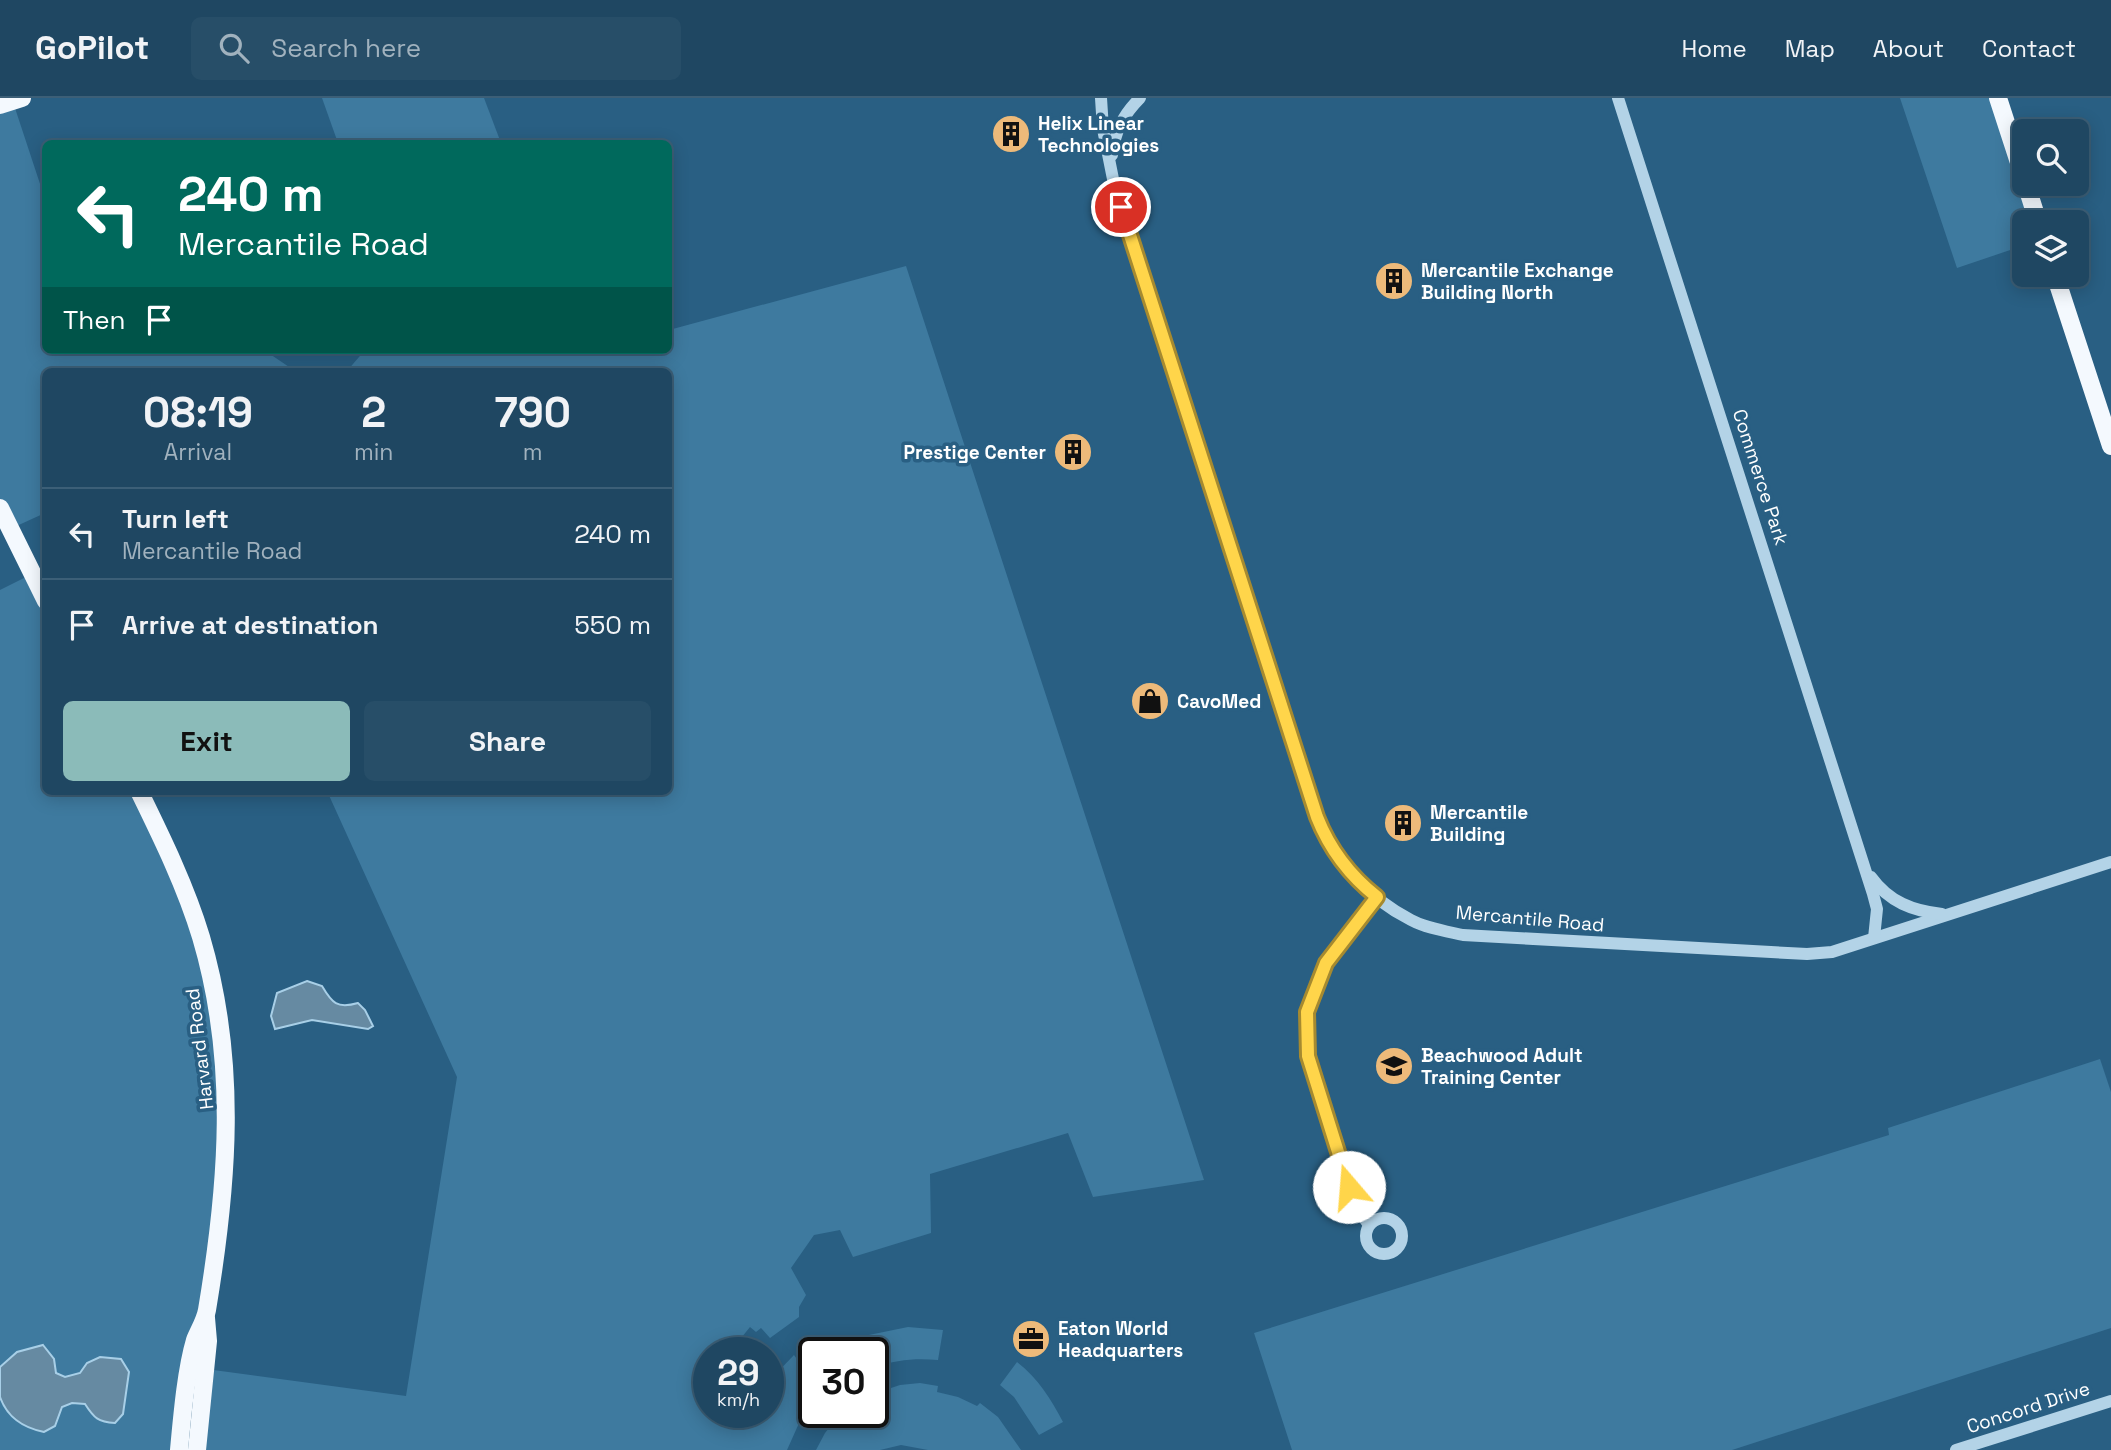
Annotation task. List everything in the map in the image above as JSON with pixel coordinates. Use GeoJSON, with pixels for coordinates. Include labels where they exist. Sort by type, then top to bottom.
{"type":"FeatureCollection","features":[{"type":"Feature","properties":{"kind":"main road"},"geometry":{"type":"LineString","coordinates":[[0,105],[22,98]]}},
{"type":"Feature","properties":{"kind":"main road"},"geometry":{"type":"LineString","coordinates":[[1998,98],[2012,142]]}},
{"type":"Feature","properties":{"kind":"main road"},"geometry":{"type":"LineString","coordinates":[[2059,287],[2111,446]]}},
{"type":"Feature","properties":{"kind":"main road"},"geometry":{"type":"LineString","coordinates":[[0,508],[42,593]]}},
{"type":"Feature","properties":{"kind":"main road","name":"Harvard Road"},"geometry":{"type":"LineString","coordinates":[[141,795],[184,889],[201,936],[214,987],[224,1052],[228,1115],[225,1175],[206,1315],[208,1341],[197,1450]]}},
{"type":"Feature","properties":{"kind":"main road","name":"Harvard Road"},"geometry":{"type":"LineString","coordinates":[[179,1450],[181,1420],[195,1341],[206,1315]]}},
{"type":"Feature","properties":{"kind":"street","name":"Mercantile Road"},"geometry":{"type":"LineString","coordinates":[[1101,98],[1103,129],[1111,173],[1317,817],[1343,865],[1360,884],[1412,921],[1463,935],[1496,939],[1807,954],[1832,952],[1948,915]]}},
{"type":"Feature","properties":{"kind":"street"},"geometry":{"type":"LineString","coordinates":[[1111,173],[1114,136],[1130,108],[1140,98]]}},
{"type":"Feature","properties":{"kind":"street","name":"Commerce Park"},"geometry":{"type":"LineString","coordinates":[[1618,98],[1865,869],[1877,909],[1874,938]]}},
{"type":"Feature","properties":{"kind":"street","name":"Commerce Park"},"geometry":{"type":"LineString","coordinates":[[1865,869],[1877,885],[1902,904],[1915,910],[1948,915],[2111,862]]}},
{"type":"Feature","properties":{"kind":"street"},"geometry":{"type":"LineString","coordinates":[[1368,1225],[1353,1199],[1312,1069],[1306,1033],[1307,1012],[1326,963],[1377,897]]}},
{"type":"Feature","properties":{"kind":"street","name":"Concord Drive"},"geometry":{"type":"LineString","coordinates":[[1956,1450],[2111,1401]]}},
{"type":"Feature","properties":{"kind":"shaded area"},"geometry":{"type":"Polygon","coordinates":[[[0,98],[13,102],[42,190],[42,354],[270,354],[291,368],[42,368],[42,514],[10,529],[0,508],[0,98]]]}},
{"type":"Feature","properties":{"kind":"shaded area"},"geometry":{"type":"Polygon","coordinates":[[[322,98],[484,98],[500,140],[337,140],[322,98]]]}},
{"type":"Feature","properties":{"kind":"shaded area"},"geometry":{"type":"Polygon","coordinates":[[[1900,98],[1998,98],[2012,141],[2012,196],[2030,196],[2034,210],[2012,210],[2012,249],[1957,268],[1900,98]]]}},
{"type":"Feature","properties":{"kind":"shaded area"},"geometry":{"type":"Polygon","coordinates":[[[906,266],[1204,1180],[1093,1197],[1068,1133],[930,1174],[931,1233],[853,1257],[840,1230],[814,1235],[791,1268],[806,1295],[799,1307],[799,1317],[771,1337],[761,1328],[756,1332],[750,1327],[742,1337],[693,1337],[693,1428],[784,1428],[784,1365],[794,1355],[798,1361],[798,1425],[787,1450],[197,1450],[206,1369],[406,1396],[457,1077],[329,795],[672,795],[672,368],[350,368],[362,354],[672,354],[672,329],[906,266]]]}},
{"type":"Feature","properties":{"kind":"shaded area"},"geometry":{"type":"Polygon","coordinates":[[[32,574],[42,595],[42,795],[141,795],[201,936],[228,1116],[179,1450],[0,1450],[0,590],[32,574]]]}},
{"type":"Feature","properties":{"kind":"shaded area"},"geometry":{"type":"Polygon","coordinates":[[[307,981],[322,986],[329,997],[340,1005],[358,1003],[373,1026],[368,1029],[312,1020],[275,1029],[271,1016],[277,993],[307,981]]]}},
{"type":"Feature","properties":{"kind":"shaded area"},"geometry":{"type":"Polygon","coordinates":[[[2100,1059],[2111,1092],[2111,1328],[1732,1450],[1292,1450],[1254,1333],[1889,1135],[1888,1128],[2100,1059]]]}},
{"type":"Feature","properties":{"kind":"shaded area"},"geometry":{"type":"Polygon","coordinates":[[[908,1327],[943,1330],[938,1360],[921,1359],[889,1363],[889,1337],[864,1336],[908,1327]]]}},
{"type":"Feature","properties":{"kind":"shaded area"},"geometry":{"type":"Polygon","coordinates":[[[43,1345],[54,1359],[56,1373],[65,1377],[80,1373],[87,1363],[100,1357],[121,1359],[129,1372],[123,1414],[115,1423],[97,1418],[85,1404],[72,1403],[62,1407],[55,1426],[44,1432],[30,1428],[12,1416],[0,1397],[0,1367],[17,1352],[43,1345]]]}},
{"type":"Feature","properties":{"kind":"shaded area"},"geometry":{"type":"Polygon","coordinates":[[[1017,1362],[1043,1389],[1063,1422],[1039,1435],[1014,1397],[1000,1385],[1017,1362]]]}},
{"type":"Feature","properties":{"kind":"shaded area"},"geometry":{"type":"Polygon","coordinates":[[[920,1383],[938,1386],[937,1392],[958,1397],[977,1406],[980,1403],[998,1417],[1021,1450],[928,1450],[901,1445],[880,1450],[816,1450],[829,1428],[889,1428],[889,1389],[920,1383]]]}},
{"type":"Feature","properties":{"kind":"place","name":"Helix Linear Technologies"},"geometry":{"type":"Point","coordinates":[1011,134]}},
{"type":"Feature","properties":{"kind":"place","name":"Mercantile Exchange Building North"},"geometry":{"type":"Point","coordinates":[1394,281]}},
{"type":"Feature","properties":{"kind":"place","name":"Prestige Center"},"geometry":{"type":"Point","coordinates":[1073,452]}},
{"type":"Feature","properties":{"kind":"place","name":"CavoMed"},"geometry":{"type":"Point","coordinates":[1150,701]}},
{"type":"Feature","properties":{"kind":"place","name":"Mercantile Building"},"geometry":{"type":"Point","coordinates":[1403,823]}},
{"type":"Feature","properties":{"kind":"place","name":"Beachwood Adult Training Center"},"geometry":{"type":"Point","coordinates":[1394,1066]}},
{"type":"Feature","properties":{"kind":"place","name":"Eaton World Headquarters"},"geometry":{"type":"Point","coordinates":[1031,1339]}},
{"type":"Feature","properties":{"kind":"route"},"geometry":{"type":"LineString","coordinates":[[1121,207],[1322,831],[1343,865],[1360,884],[1377,897],[1326,963],[1307,1012],[1308,1056],[1349,1187]]}}]}
